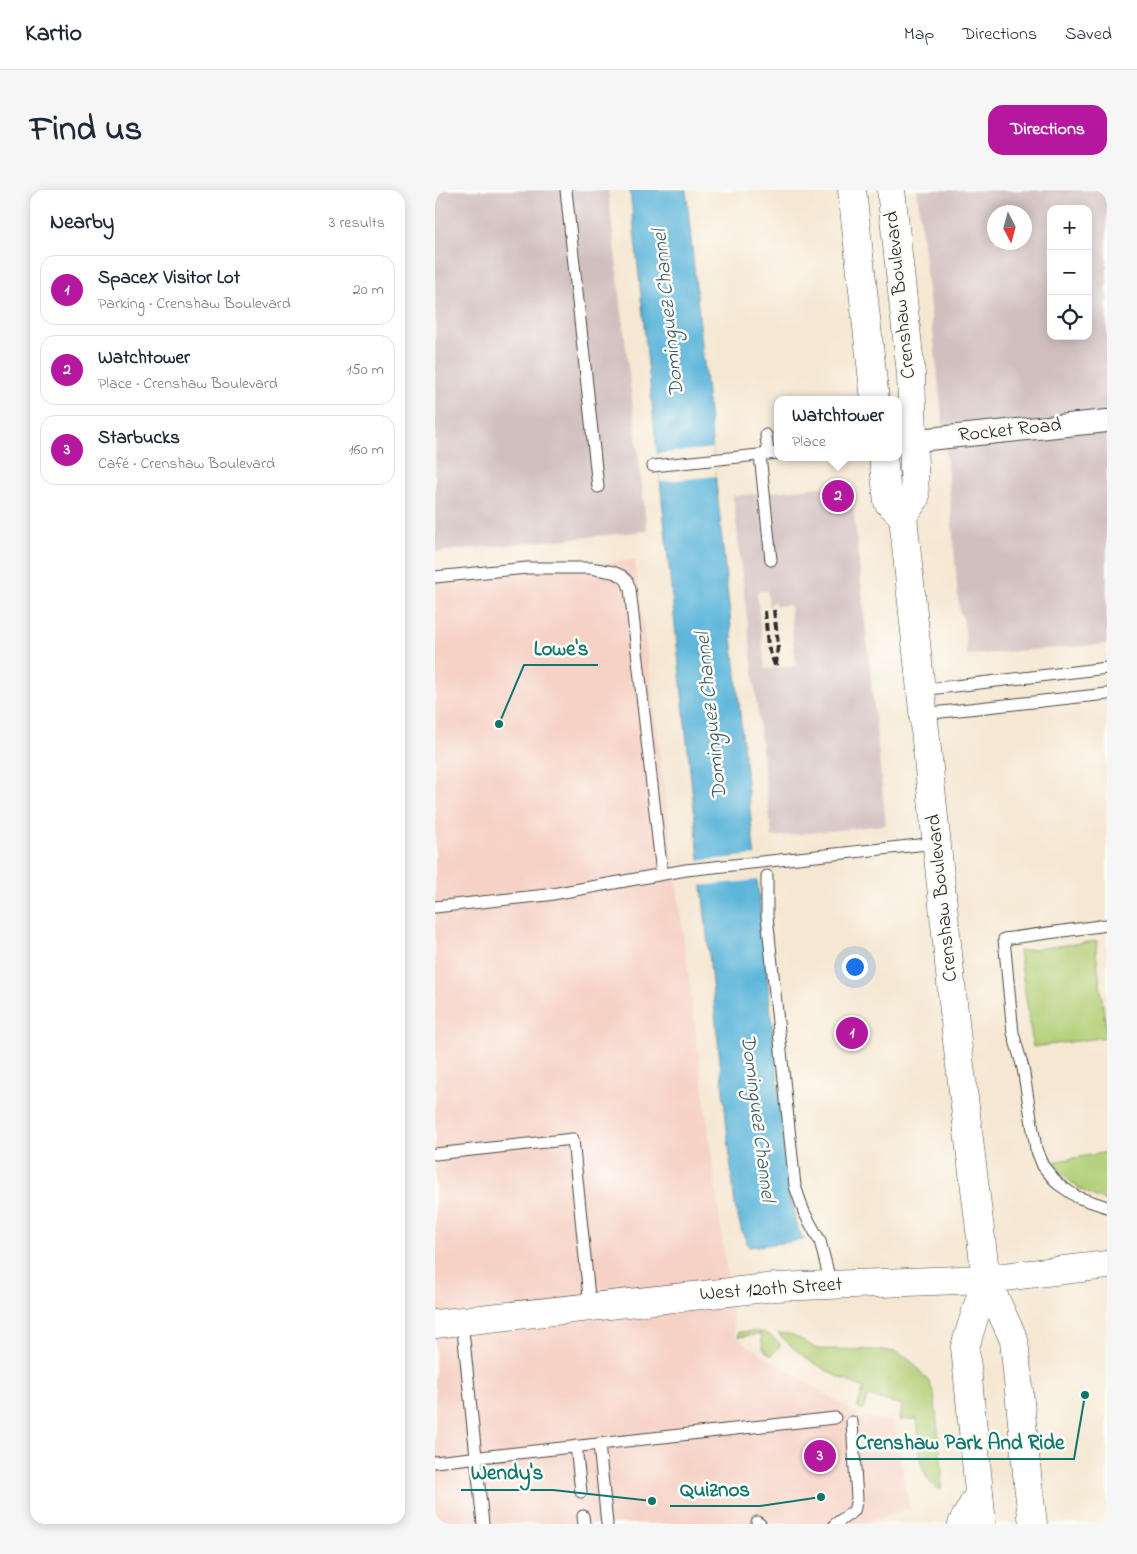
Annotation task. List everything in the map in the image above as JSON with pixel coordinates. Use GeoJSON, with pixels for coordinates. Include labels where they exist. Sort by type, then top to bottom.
{"type":"FeatureCollection","features":[{"type":"Feature","properties":{"kind":"main road","name":"Crenshaw Boulevard"},"geometry":{"type":"LineString","coordinates":[[852,190],[875,396]]}},
{"type":"Feature","properties":{"kind":"main road","name":"Crenshaw Boulevard"},"geometry":{"type":"LineString","coordinates":[[891,190],[911,374],[905,442],[915,499],[903,516],[957,1041],[986,1279],[1014,1340],[1033,1524]]}},
{"type":"Feature","properties":{"kind":"main road"},"geometry":{"type":"LineString","coordinates":[[883,461],[888,502],[903,516]]}},
{"type":"Feature","properties":{"kind":"main road","name":"West 120th Street"},"geometry":{"type":"LineString","coordinates":[[435,1324],[775,1287],[986,1279],[1107,1265]]}},
{"type":"Feature","properties":{"kind":"main road","name":"Crenshaw Boulevard"},"geometry":{"type":"LineString","coordinates":[[982,1524],[965,1347],[986,1279]]}},
{"type":"Feature","properties":{"kind":"main road"},"geometry":{"type":"LineString","coordinates":[[962,1524],[979,1494]]}},
{"type":"Feature","properties":{"kind":"street","name":"Rocket Road"},"geometry":{"type":"LineString","coordinates":[[905,442],[1107,421]]}},
{"type":"Feature","properties":{"kind":"lane"},"geometry":{"type":"LineString","coordinates":[[567,190],[598,487]]}},
{"type":"Feature","properties":{"kind":"lane"},"geometry":{"type":"LineString","coordinates":[[766,435],[769,454],[771,560]]}},
{"type":"Feature","properties":{"kind":"lane"},"geometry":{"type":"LineString","coordinates":[[653,466],[769,454]]}},
{"type":"Feature","properties":{"kind":"lane"},"geometry":{"type":"LineString","coordinates":[[435,577],[527,568],[564,567],[613,572],[627,581],[630,589],[662,874]]}},
{"type":"Feature","properties":{"kind":"lane"},"geometry":{"type":"LineString","coordinates":[[922,702],[1107,668]]}},
{"type":"Feature","properties":{"kind":"lane"},"geometry":{"type":"LineString","coordinates":[[922,702],[1107,694]]}},
{"type":"Feature","properties":{"kind":"lane"},"geometry":{"type":"LineString","coordinates":[[435,907],[547,895],[692,870],[937,843]]}},
{"type":"Feature","properties":{"kind":"lane"},"geometry":{"type":"LineString","coordinates":[[767,876],[767,916],[795,1186],[804,1212],[820,1241],[831,1284]]}},
{"type":"Feature","properties":{"kind":"lane"},"geometry":{"type":"LineString","coordinates":[[1107,925],[1004,940],[1013,1033],[1023,1068],[1036,1149],[1043,1166],[1058,1184],[1077,1197],[1107,1207]]}},
{"type":"Feature","properties":{"kind":"lane"},"geometry":{"type":"LineString","coordinates":[[435,1154],[573,1139],[590,1307]]}},
{"type":"Feature","properties":{"kind":"lane"},"geometry":{"type":"LineString","coordinates":[[462,1322],[483,1524]]}},
{"type":"Feature","properties":{"kind":"lane"},"geometry":{"type":"LineString","coordinates":[[435,1462],[835,1418]]}},
{"type":"Feature","properties":{"kind":"lane"},"geometry":{"type":"LineString","coordinates":[[835,1524],[854,1511],[857,1500],[852,1422]]}},
{"type":"Feature","properties":{"kind":"lane"},"geometry":{"type":"LineString","coordinates":[[599,1444],[607,1524]]}},
{"type":"Feature","properties":{"kind":"lane"},"geometry":{"type":"LineString","coordinates":[[576,1446],[581,1492]]}},
{"type":"Feature","properties":{"kind":"shaded area"},"geometry":{"type":"Polygon","coordinates":[[[435,190],[608,190],[647,531],[435,552],[435,190]]]}},
{"type":"Feature","properties":{"kind":"shaded area"},"geometry":{"type":"Polygon","coordinates":[[[917,190],[1107,190],[1107,644],[967,655],[964,622],[959,609],[946,452],[917,190]]]}},
{"type":"Feature","properties":{"kind":"shaded area"},"geometry":{"type":"Polygon","coordinates":[[[851,484],[886,825],[772,837],[733,496],[851,484]],[[757,591],[765,669],[796,666],[790,605],[776,606],[775,602],[771,603],[769,607],[767,591],[757,591]]]}},
{"type":"Feature","properties":{"kind":"shaded area"},"geometry":{"type":"Polygon","coordinates":[[[635,560],[735,1337],[860,1416],[894,1422],[910,1508],[863,1524],[435,1524],[435,578],[635,560]]]}},
{"type":"Feature","properties":{"kind":"green space"},"geometry":{"type":"Polygon","coordinates":[[[1097,941],[1096,952],[1107,1037],[1033,1047],[1019,951],[1097,941]]]}},
{"type":"Feature","properties":{"kind":"green space"},"geometry":{"type":"Polygon","coordinates":[[[1107,1152],[1107,1201],[1077,1186],[1053,1162],[1107,1152]]]}},
{"type":"Feature","properties":{"kind":"green space"},"geometry":{"type":"Polygon","coordinates":[[[739,1332],[762,1332],[771,1336],[781,1345],[771,1356],[763,1349],[761,1334],[738,1337],[739,1332]]]}},
{"type":"Feature","properties":{"kind":"green space"},"geometry":{"type":"Polygon","coordinates":[[[778,1333],[793,1335],[817,1349],[883,1350],[895,1352],[914,1364],[929,1382],[934,1394],[942,1470],[941,1490],[927,1478],[923,1469],[919,1449],[917,1419],[900,1420],[902,1405],[868,1396],[863,1409],[857,1408],[864,1388],[841,1378],[807,1358],[778,1333]]]}},
{"type":"Feature","properties":{"kind":"water","name":"Dominguez Channel"},"geometry":{"type":"Polygon","coordinates":[[[630,190],[686,190],[789,1189],[797,1227],[804,1240],[749,1247],[742,1232],[735,1206],[630,190]]]}},
{"type":"Feature","properties":{"kind":"pier"},"geometry":{"type":"Polygon","coordinates":[[[713,448],[716,476],[660,482],[657,454],[713,448]]]}},
{"type":"Feature","properties":{"kind":"pier"},"geometry":{"type":"Polygon","coordinates":[[[757,855],[759,880],[699,886],[697,861],[757,855]]]}},
{"type":"Feature","properties":{"kind":"railway"},"geometry":{"type":"LineString","coordinates":[[774,610],[778,645],[776,665]]}},
{"type":"Feature","properties":{"kind":"railway"},"geometry":{"type":"LineString","coordinates":[[765,611],[768,646],[776,668]]}},
{"type":"Feature","properties":{"kind":"place","name":"Watchtower"},"geometry":{"type":"Point","coordinates":[838,496]}},
{"type":"Feature","properties":{"kind":"place","name":"Lowe's"},"geometry":{"type":"Point","coordinates":[499,724]}},
{"type":"Feature","properties":{"kind":"place","name":"SpaceX Visitor Lot"},"geometry":{"type":"Point","coordinates":[852,1033]}},
{"type":"Feature","properties":{"kind":"place","name":"Crenshaw Park And Ride"},"geometry":{"type":"Point","coordinates":[1085,1395]}},
{"type":"Feature","properties":{"kind":"place","name":"Starbucks"},"geometry":{"type":"Point","coordinates":[820,1456]}},
{"type":"Feature","properties":{"kind":"place","name":"Quiznos"},"geometry":{"type":"Point","coordinates":[821,1497]}},
{"type":"Feature","properties":{"kind":"place","name":"Wendy's"},"geometry":{"type":"Point","coordinates":[652,1501]}}]}
